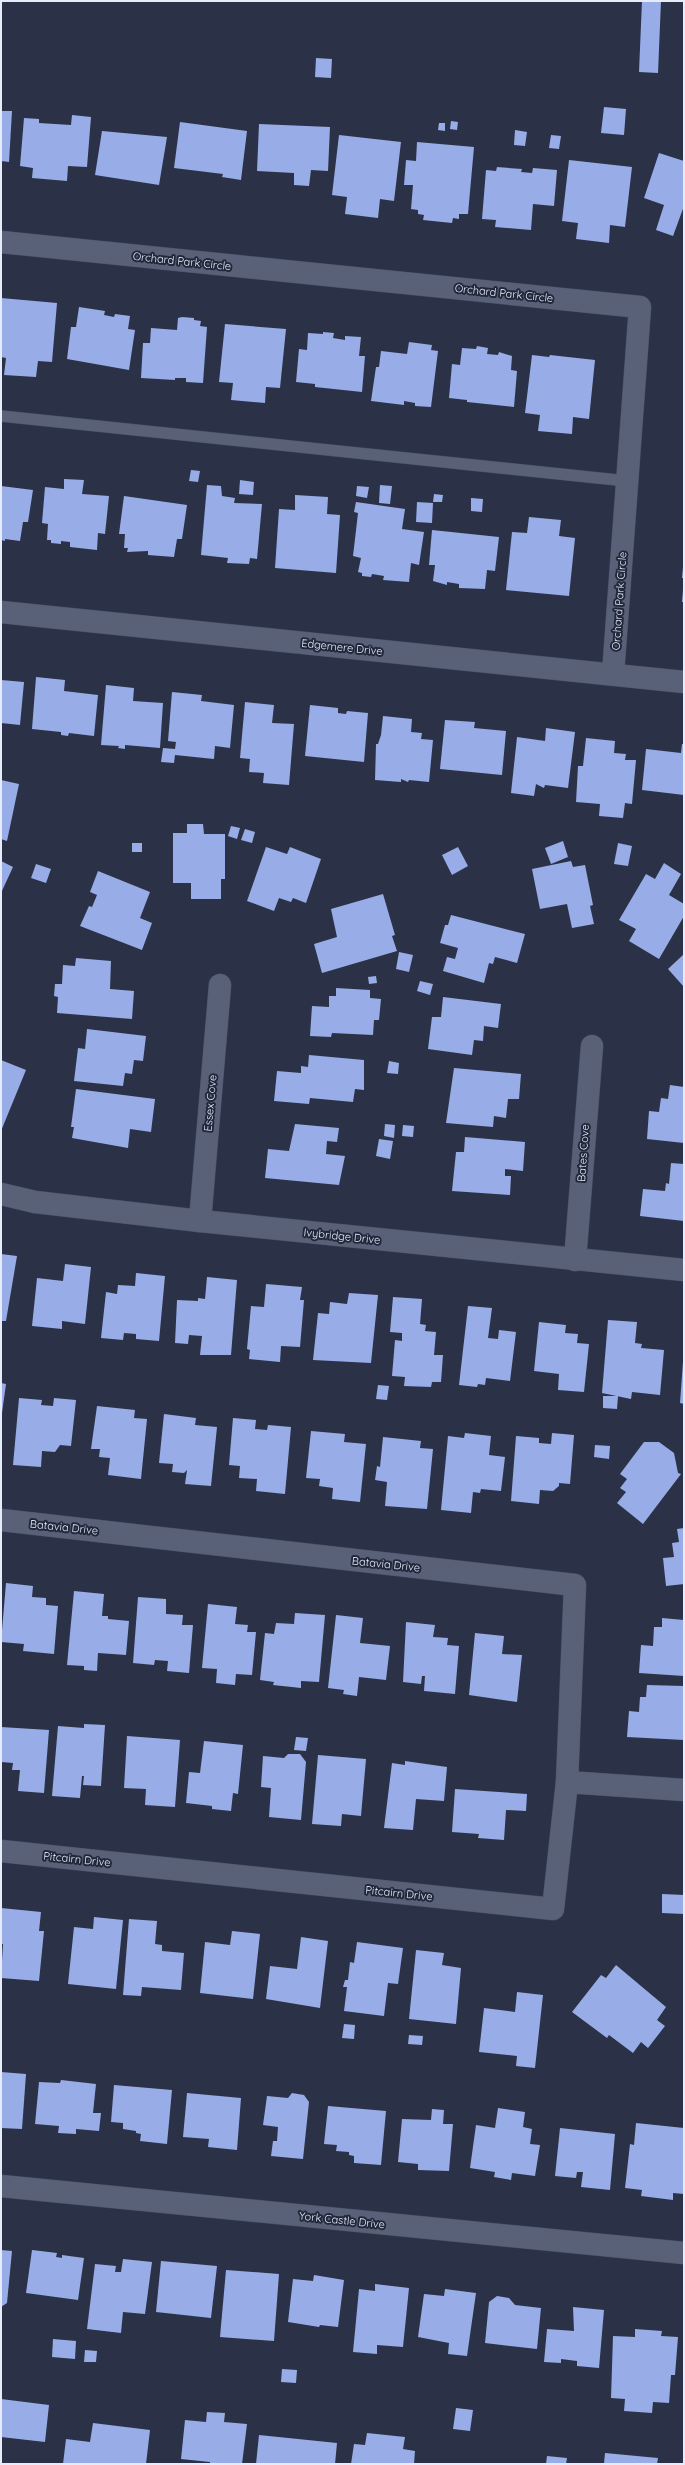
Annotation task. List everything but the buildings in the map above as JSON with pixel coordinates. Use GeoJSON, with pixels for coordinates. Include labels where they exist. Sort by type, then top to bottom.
{"type":"FeatureCollection","features":[{"type":"Feature","properties":{"kind":"street","name":"Orchard Park Circle"},"geometry":{"type":"LineString","coordinates":[[1,242],[640,307],[613,674]]}},
{"type":"Feature","properties":{"kind":"street","name":"Edgemere Drive"},"geometry":{"type":"LineString","coordinates":[[1,612],[684,682]]}},
{"type":"Feature","properties":{"kind":"street","name":"Essex Cove"},"geometry":{"type":"LineString","coordinates":[[200,1221],[220,985]]}},
{"type":"Feature","properties":{"kind":"street","name":"Bates Cove"},"geometry":{"type":"LineString","coordinates":[[575,1260],[592,1046]]}},
{"type":"Feature","properties":{"kind":"street","name":"Ivybridge Drive"},"geometry":{"type":"LineString","coordinates":[[1,1194],[35,1202],[200,1221],[684,1270]]}},
{"type":"Feature","properties":{"kind":"street","name":"Batavia Drive"},"geometry":{"type":"LineString","coordinates":[[1,1520],[575,1585],[567,1782]]}},
{"type":"Feature","properties":{"kind":"street"},"geometry":{"type":"LineString","coordinates":[[567,1782],[684,1790]]}},
{"type":"Feature","properties":{"kind":"street","name":"Pitcairn Drive"},"geometry":{"type":"LineString","coordinates":[[1,1851],[553,1909],[567,1782]]}},
{"type":"Feature","properties":{"kind":"street","name":"York Castle Drive"},"geometry":{"type":"LineString","coordinates":[[1,2186],[684,2254]]}},
{"type":"Feature","properties":{"kind":"lane"},"geometry":{"type":"LineString","coordinates":[[1,416],[627,481]]}}]}
